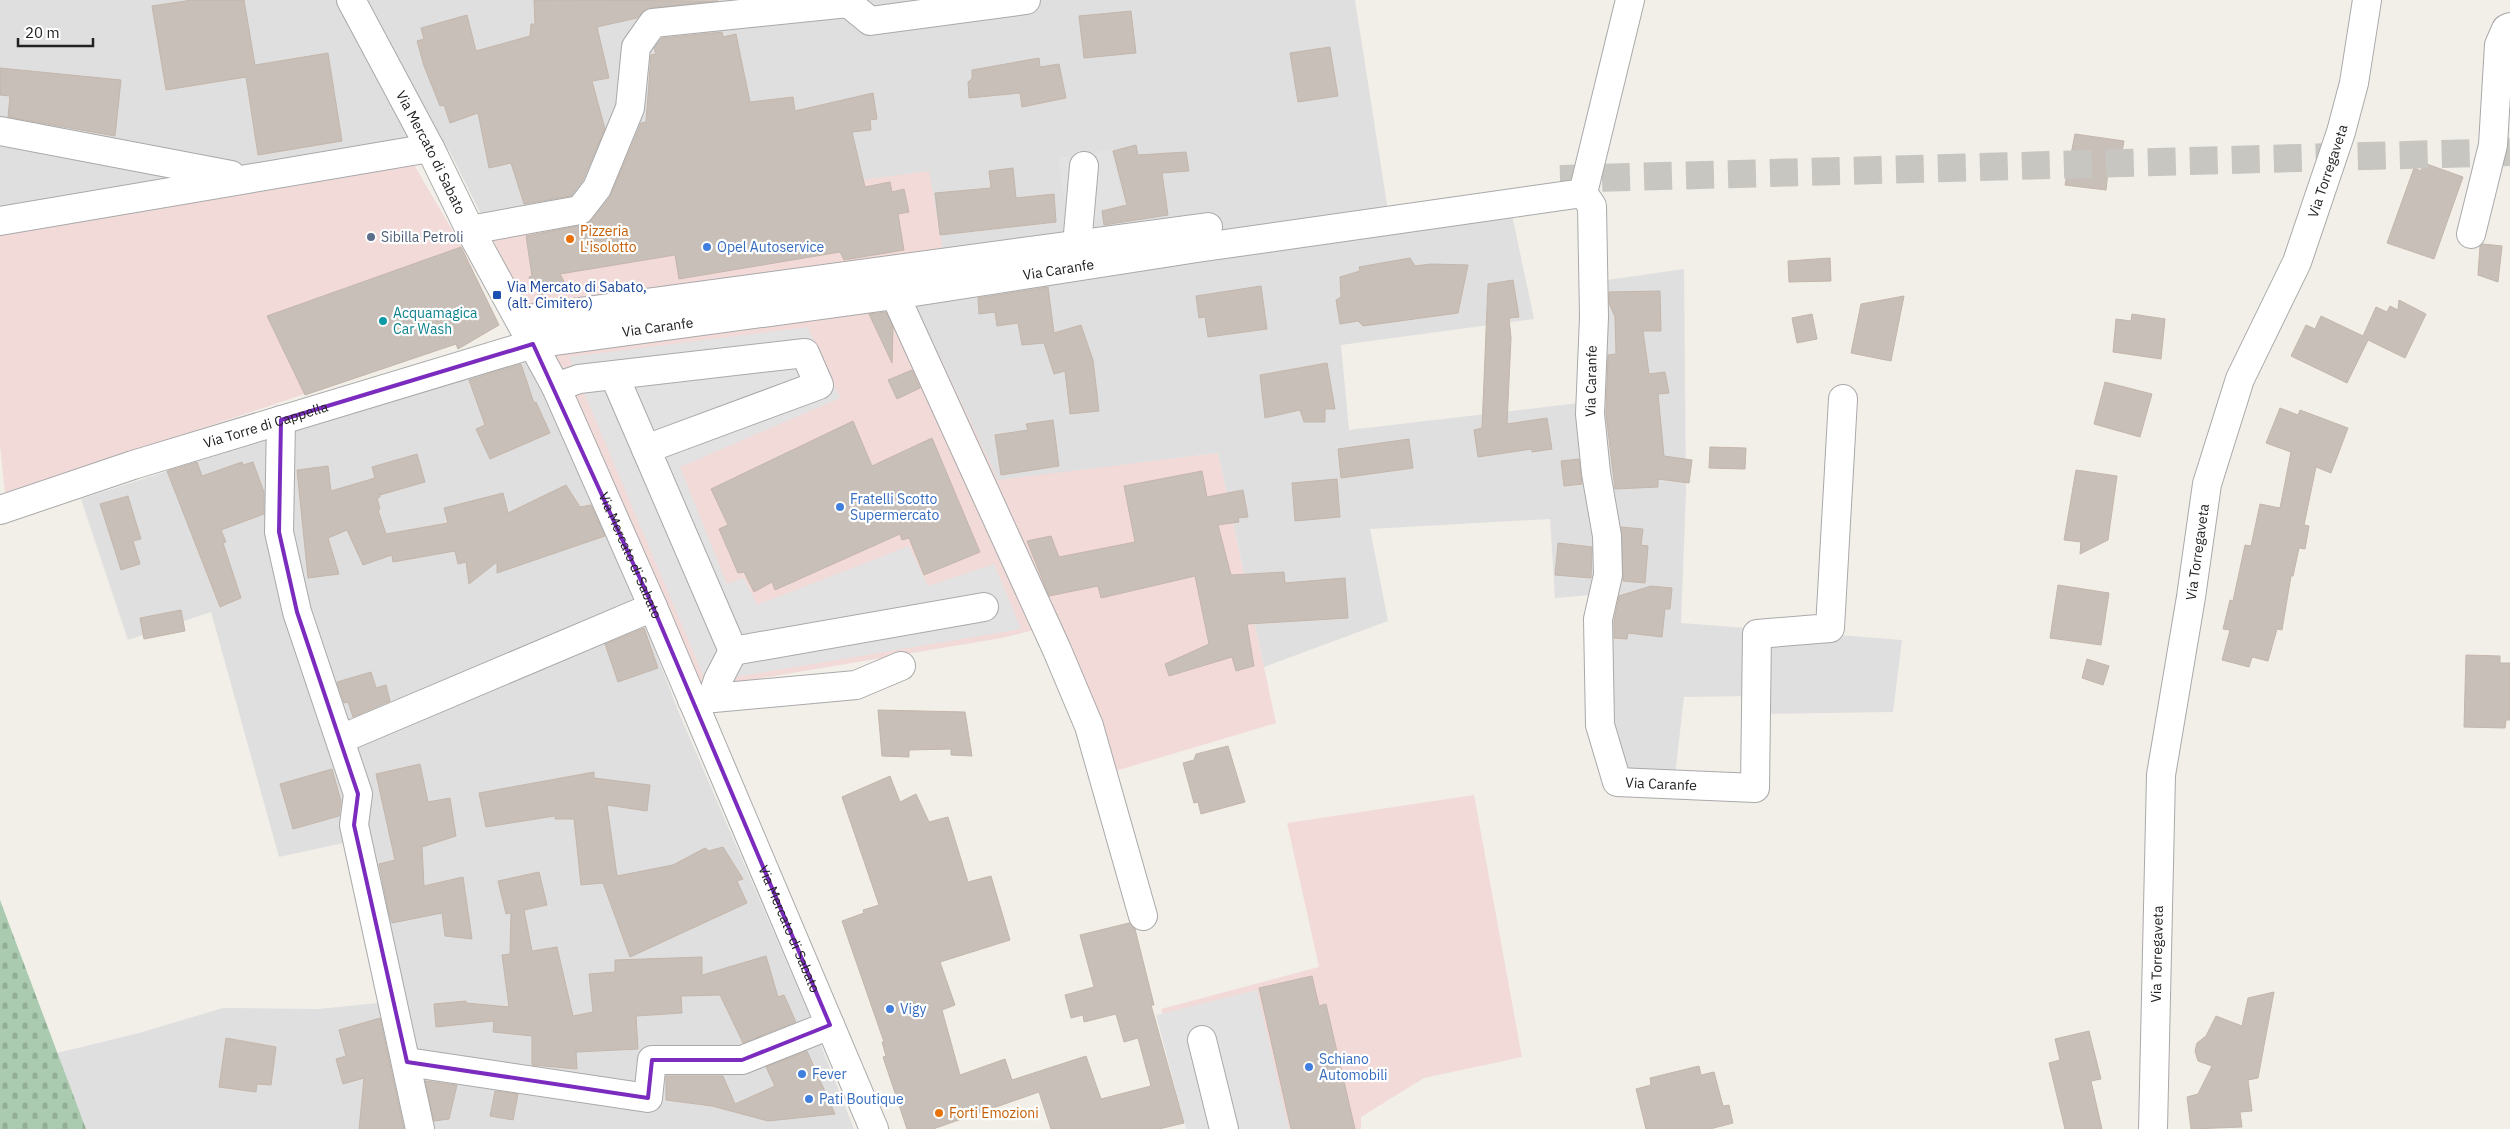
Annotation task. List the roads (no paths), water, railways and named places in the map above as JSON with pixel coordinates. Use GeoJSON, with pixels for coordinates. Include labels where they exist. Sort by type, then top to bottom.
{"type":"FeatureCollection","features":[{"type":"Feature","properties":{"kind":"street","name":"Via Mercato di Sabato"},"geometry":{"type":"LineString","coordinates":[[351,0],[430,148],[470,230],[556,387],[653,607],[702,699],[830,1025],[874,1129]]}},
{"type":"Feature","properties":{"kind":"street"},"geometry":{"type":"LineString","coordinates":[[470,230],[580,210],[597,188],[630,108],[636,47],[653,23],[847,2],[870,21],[1026,0]]}},
{"type":"Feature","properties":{"kind":"street"},"geometry":{"type":"LineString","coordinates":[[1583,193],[1630,0]]}},
{"type":"Feature","properties":{"kind":"street","name":"Via Torregaveta"},"geometry":{"type":"LineString","coordinates":[[2153,1129],[2161,775],[2191,596],[2207,484],[2240,379],[2297,262],[2341,132],[2354,83],[2367,0]]}},
{"type":"Feature","properties":{"kind":"street"},"geometry":{"type":"LineString","coordinates":[[2470,234],[2493,146],[2500,45],[2506,29],[2510,27]]}},
{"type":"Feature","properties":{"kind":"street"},"geometry":{"type":"LineString","coordinates":[[0,131],[250,179]]}},
{"type":"Feature","properties":{"kind":"street"},"geometry":{"type":"LineString","coordinates":[[0,221],[430,148]]}},
{"type":"Feature","properties":{"kind":"street"},"geometry":{"type":"LineString","coordinates":[[1077,245],[1084,166]]}},
{"type":"Feature","properties":{"kind":"street"},"geometry":{"type":"LineString","coordinates":[[520,320],[1560,179]]}},
{"type":"Feature","properties":{"kind":"street","name":"Via Caranfe"},"geometry":{"type":"LineString","coordinates":[[533,344],[895,295],[1197,248],[1583,193],[1592,206],[1594,318],[1590,414],[1596,473],[1606,536],[1608,566],[1608,575],[1598,619],[1600,725],[1617,782],[1755,788],[1756,634],[1830,628],[1843,399]]}},
{"type":"Feature","properties":{"kind":"street"},"geometry":{"type":"LineString","coordinates":[[895,295],[1057,650],[1089,726],[1143,916]]}},
{"type":"Feature","properties":{"kind":"street","name":"Via Torre di Cappella"},"geometry":{"type":"LineString","coordinates":[[0,510],[133,465],[533,344]]}},
{"type":"Feature","properties":{"kind":"street"},"geometry":{"type":"LineString","coordinates":[[556,387],[579,379],[805,353],[819,386],[646,449]]}},
{"type":"Feature","properties":{"kind":"street"},"geometry":{"type":"LineString","coordinates":[[614,375],[733,651]]}},
{"type":"Feature","properties":{"kind":"street"},"geometry":{"type":"LineString","coordinates":[[280,420],[278,532],[297,612],[358,794],[354,825],[407,1062],[420,1129]]}},
{"type":"Feature","properties":{"kind":"street"},"geometry":{"type":"LineString","coordinates":[[341,739],[653,607]]}},
{"type":"Feature","properties":{"kind":"street"},"geometry":{"type":"LineString","coordinates":[[733,651],[984,607]]}},
{"type":"Feature","properties":{"kind":"street"},"geometry":{"type":"LineString","coordinates":[[702,699],[718,680],[733,651]]}},
{"type":"Feature","properties":{"kind":"street"},"geometry":{"type":"LineString","coordinates":[[702,699],[856,685],[901,666]]}},
{"type":"Feature","properties":{"kind":"street"},"geometry":{"type":"LineString","coordinates":[[407,1062],[648,1098],[652,1060],[742,1060],[830,1025]]}},
{"type":"Feature","properties":{"kind":"street"},"geometry":{"type":"LineString","coordinates":[[1202,1040],[1224,1129]]}},
{"type":"Feature","properties":{"kind":"tunnel"},"geometry":{"type":"LineString","coordinates":[[1560,179],[2510,152]]}},
{"type":"Feature","properties":{"kind":"place","name":"Sibilla Petroli"},"geometry":{"type":"Point","coordinates":[371,237]}},
{"type":"Feature","properties":{"kind":"place","name":"Pizzeria L'isolotto"},"geometry":{"type":"Point","coordinates":[570,239]}},
{"type":"Feature","properties":{"kind":"place","name":"Opel Autoservice"},"geometry":{"type":"Point","coordinates":[707,247]}},
{"type":"Feature","properties":{"kind":"place","name":"Via Mercato di Sabato, (alt. Cimitero)"},"geometry":{"type":"Point","coordinates":[497,295]}},
{"type":"Feature","properties":{"kind":"place","name":"Acquamagica Car Wash"},"geometry":{"type":"Point","coordinates":[383,321]}},
{"type":"Feature","properties":{"kind":"place","name":"Fratelli Scotto Supermercato"},"geometry":{"type":"Point","coordinates":[840,507]}},
{"type":"Feature","properties":{"kind":"place","name":"Vigy"},"geometry":{"type":"Point","coordinates":[890,1009]}},
{"type":"Feature","properties":{"kind":"place","name":"Schiano Automobili"},"geometry":{"type":"Point","coordinates":[1309,1067]}},
{"type":"Feature","properties":{"kind":"place","name":"Fever"},"geometry":{"type":"Point","coordinates":[802,1074]}},
{"type":"Feature","properties":{"kind":"place","name":"Pati Boutique"},"geometry":{"type":"Point","coordinates":[809,1099]}},
{"type":"Feature","properties":{"kind":"place","name":"Forti Emozioni"},"geometry":{"type":"Point","coordinates":[939,1113]}}]}
